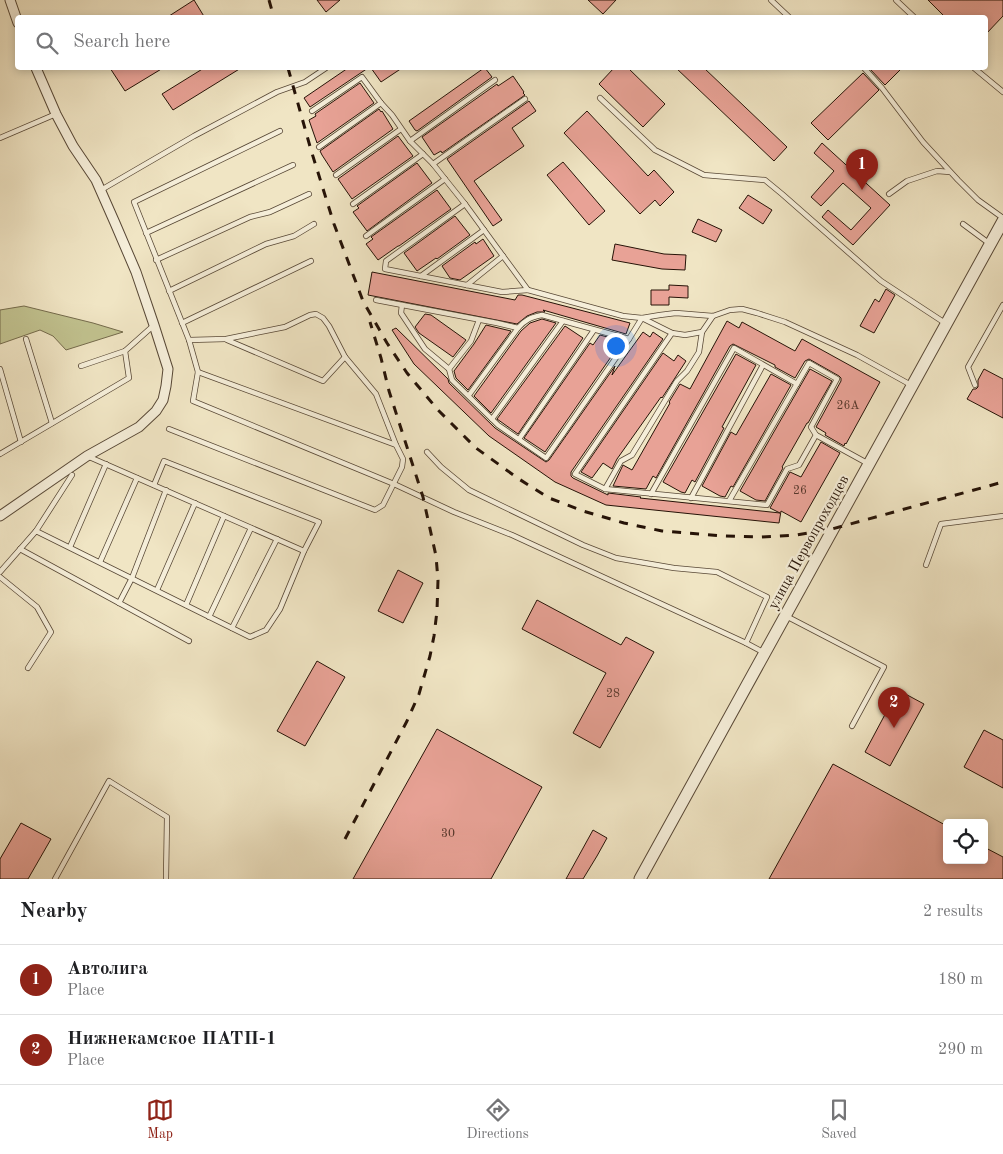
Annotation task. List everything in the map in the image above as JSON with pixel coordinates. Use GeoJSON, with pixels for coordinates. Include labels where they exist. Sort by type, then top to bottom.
{"type":"FeatureCollection","features":[{"type":"Feature","properties":{"kind":"street"},"geometry":{"type":"LineString","coordinates":[[10,0],[15,15]]}},
{"type":"Feature","properties":{"kind":"street"},"geometry":{"type":"LineString","coordinates":[[0,516],[87,456],[139,427],[156,411],[163,400],[168,369],[136,272],[101,190],[73,146],[56,114],[37,70]]}},
{"type":"Feature","properties":{"kind":"street","name":"улица Первопроходцев"},"geometry":{"type":"LineString","coordinates":[[640,879],[1003,220]]}},
{"type":"Feature","properties":{"kind":"lane"},"geometry":{"type":"LineString","coordinates":[[771,0],[787,15]]}},
{"type":"Feature","properties":{"kind":"lane"},"geometry":{"type":"LineString","coordinates":[[896,0],[913,15]]}},
{"type":"Feature","properties":{"kind":"lane"},"geometry":{"type":"LineString","coordinates":[[101,190],[194,136],[277,92],[305,82],[323,70]]}},
{"type":"Feature","properties":{"kind":"lane"},"geometry":{"type":"LineString","coordinates":[[866,70],[923,142],[950,172],[978,200],[1003,220]]}},
{"type":"Feature","properties":{"kind":"lane"},"geometry":{"type":"LineString","coordinates":[[976,70],[1003,92]]}},
{"type":"Feature","properties":{"kind":"lane"},"geometry":{"type":"LineString","coordinates":[[312,111],[362,77],[410,141],[433,164],[465,204],[528,290]]}},
{"type":"Feature","properties":{"kind":"lane"},"geometry":{"type":"LineString","coordinates":[[410,141],[495,80]]}},
{"type":"Feature","properties":{"kind":"lane"},"geometry":{"type":"LineString","coordinates":[[600,98],[655,150],[704,174],[765,180],[882,281],[946,324]]}},
{"type":"Feature","properties":{"kind":"lane"},"geometry":{"type":"LineString","coordinates":[[433,164],[525,99]]}},
{"type":"Feature","properties":{"kind":"lane"},"geometry":{"type":"LineString","coordinates":[[318,147],[381,103]]}},
{"type":"Feature","properties":{"kind":"lane"},"geometry":{"type":"LineString","coordinates":[[0,138],[56,114]]}},
{"type":"Feature","properties":{"kind":"lane"},"geometry":{"type":"LineString","coordinates":[[336,175],[401,129]]}},
{"type":"Feature","properties":{"kind":"lane"},"geometry":{"type":"LineString","coordinates":[[280,131],[134,202],[189,340],[198,372],[193,400],[394,484],[512,536],[764,652]]}},
{"type":"Feature","properties":{"kind":"lane"},"geometry":{"type":"LineString","coordinates":[[353,204],[423,154]]}},
{"type":"Feature","properties":{"kind":"lane"},"geometry":{"type":"LineString","coordinates":[[146,233],[293,165]]}},
{"type":"Feature","properties":{"kind":"lane"},"geometry":{"type":"LineString","coordinates":[[889,194],[907,181],[937,171],[950,172]]}},
{"type":"Feature","properties":{"kind":"lane"},"geometry":{"type":"LineString","coordinates":[[366,236],[445,179]]}},
{"type":"Feature","properties":{"kind":"lane"},"geometry":{"type":"LineString","coordinates":[[156,260],[250,217],[270,212],[309,194]]}},
{"type":"Feature","properties":{"kind":"lane"},"geometry":{"type":"LineString","coordinates":[[465,204],[386,261],[385,269],[502,292],[528,290],[623,316],[642,318],[676,313],[712,316],[730,310],[742,309],[785,322],[857,355],[912,386]]}},
{"type":"Feature","properties":{"kind":"lane"},"geometry":{"type":"LineString","coordinates":[[169,291],[266,244],[294,236],[314,224]]}},
{"type":"Feature","properties":{"kind":"lane"},"geometry":{"type":"LineString","coordinates":[[963,224],[990,244]]}},
{"type":"Feature","properties":{"kind":"lane"},"geometry":{"type":"LineString","coordinates":[[421,276],[484,230]]}},
{"type":"Feature","properties":{"kind":"lane"},"geometry":{"type":"LineString","coordinates":[[467,285],[503,256]]}},
{"type":"Feature","properties":{"kind":"lane"},"geometry":{"type":"LineString","coordinates":[[182,323],[311,261]]}},
{"type":"Feature","properties":{"kind":"lane"},"geometry":{"type":"LineString","coordinates":[[376,300],[518,328]]}},
{"type":"Feature","properties":{"kind":"lane"},"geometry":{"type":"LineString","coordinates":[[402,305],[401,313],[425,349],[449,369],[452,380],[498,425],[546,458],[642,318]]}},
{"type":"Feature","properties":{"kind":"lane"},"geometry":{"type":"LineString","coordinates":[[975,385],[968,367],[1003,305]]}},
{"type":"Feature","properties":{"kind":"lane"},"geometry":{"type":"LineString","coordinates":[[169,428],[375,510],[383,506],[402,467],[403,459],[376,394],[345,356],[329,326],[316,314],[285,327],[226,339],[189,340]]}},
{"type":"Feature","properties":{"kind":"lane"},"geometry":{"type":"LineString","coordinates":[[469,395],[518,328],[531,317],[542,315],[629,339]]}},
{"type":"Feature","properties":{"kind":"lane"},"geometry":{"type":"LineString","coordinates":[[605,489],[621,462],[632,455],[677,381],[687,372],[699,352],[702,332],[712,316]]}},
{"type":"Feature","properties":{"kind":"lane"},"geometry":{"type":"LineString","coordinates":[[642,318],[672,333],[685,335],[702,332]]}},
{"type":"Feature","properties":{"kind":"lane"},"geometry":{"type":"LineString","coordinates":[[449,369],[471,341],[480,320]]}},
{"type":"Feature","properties":{"kind":"lane"},"geometry":{"type":"LineString","coordinates":[[492,419],[563,321]]}},
{"type":"Feature","properties":{"kind":"lane"},"geometry":{"type":"LineString","coordinates":[[81,366],[125,351],[154,326]]}},
{"type":"Feature","properties":{"kind":"lane"},"geometry":{"type":"LineString","coordinates":[[519,439],[594,330]]}},
{"type":"Feature","properties":{"kind":"lane"},"geometry":{"type":"LineString","coordinates":[[672,333],[575,474],[605,489],[767,505],[787,469],[799,465],[816,435]]}},
{"type":"Feature","properties":{"kind":"lane"},"geometry":{"type":"LineString","coordinates":[[226,339],[322,381],[345,356]]}},
{"type":"Feature","properties":{"kind":"lane"},"geometry":{"type":"LineString","coordinates":[[26,340],[52,423]]}},
{"type":"Feature","properties":{"kind":"lane"},"geometry":{"type":"LineString","coordinates":[[651,494],[734,348],[797,384]]}},
{"type":"Feature","properties":{"kind":"lane"},"geometry":{"type":"LineString","coordinates":[[0,454],[129,378],[125,351]]}},
{"type":"Feature","properties":{"kind":"lane"},"geometry":{"type":"LineString","coordinates":[[729,501],[809,363],[837,379],[811,427],[816,435],[869,464]]}},
{"type":"Feature","properties":{"kind":"lane"},"geometry":{"type":"LineString","coordinates":[[691,498],[764,365]]}},
{"type":"Feature","properties":{"kind":"lane"},"geometry":{"type":"LineString","coordinates":[[0,369],[21,442]]}},
{"type":"Feature","properties":{"kind":"lane"},"geometry":{"type":"LineString","coordinates":[[198,372],[396,445]]}},
{"type":"Feature","properties":{"kind":"lane"},"geometry":{"type":"LineString","coordinates":[[427,452],[441,467],[469,490],[583,545],[616,558],[674,568],[717,572],[767,596],[746,643]]}},
{"type":"Feature","properties":{"kind":"lane"},"geometry":{"type":"LineString","coordinates":[[87,456],[304,551]]}},
{"type":"Feature","properties":{"kind":"lane"},"geometry":{"type":"LineString","coordinates":[[36,531],[250,637],[266,630],[280,609],[318,522],[164,461],[154,485]]}},
{"type":"Feature","properties":{"kind":"lane"},"geometry":{"type":"LineString","coordinates":[[70,547],[106,464]]}},
{"type":"Feature","properties":{"kind":"lane"},"geometry":{"type":"LineString","coordinates":[[0,572],[36,531],[72,476]]}},
{"type":"Feature","properties":{"kind":"lane"},"geometry":{"type":"LineString","coordinates":[[100,562],[137,478]]}},
{"type":"Feature","properties":{"kind":"lane"},"geometry":{"type":"LineString","coordinates":[[120,603],[132,578],[166,490]]}},
{"type":"Feature","properties":{"kind":"lane"},"geometry":{"type":"LineString","coordinates":[[157,590],[195,503]]}},
{"type":"Feature","properties":{"kind":"lane"},"geometry":{"type":"LineString","coordinates":[[186,605],[224,516]]}},
{"type":"Feature","properties":{"kind":"lane"},"geometry":{"type":"LineString","coordinates":[[926,564],[941,524],[1003,516]]}},
{"type":"Feature","properties":{"kind":"lane"},"geometry":{"type":"LineString","coordinates":[[209,617],[251,528]]}},
{"type":"Feature","properties":{"kind":"lane"},"geometry":{"type":"LineString","coordinates":[[232,628],[277,539]]}},
{"type":"Feature","properties":{"kind":"lane"},"geometry":{"type":"LineString","coordinates":[[20,549],[189,642]]}},
{"type":"Feature","properties":{"kind":"lane"},"geometry":{"type":"LineString","coordinates":[[0,577],[37,607],[51,632],[28,668]]}},
{"type":"Feature","properties":{"kind":"lane"},"geometry":{"type":"LineString","coordinates":[[785,615],[884,667],[852,726]]}},
{"type":"Feature","properties":{"kind":"lane"},"geometry":{"type":"LineString","coordinates":[[55,879],[109,781],[167,817],[166,879]]}},
{"type":"Feature","properties":{"kind":"green space"},"geometry":{"type":"Polygon","coordinates":[[[24,306],[123,332],[66,350],[53,336],[40,330],[0,344],[0,310],[24,306]]]}},
{"type":"Feature","properties":{"kind":"building"},"geometry":{"type":"Polygon","coordinates":[[[194,0],[203,15],[171,15],[194,0]]]}},
{"type":"Feature","properties":{"kind":"building"},"geometry":{"type":"Polygon","coordinates":[[[317,0],[340,0],[326,12],[317,0]]]}},
{"type":"Feature","properties":{"kind":"building"},"geometry":{"type":"Polygon","coordinates":[[[588,0],[616,0],[603,14],[588,0]]]}},
{"type":"Feature","properties":{"kind":"building"},"geometry":{"type":"Polygon","coordinates":[[[928,0],[1003,0],[1003,16],[988,32],[988,15],[943,15],[928,0]]]}},
{"type":"Feature","properties":{"kind":"building"},"geometry":{"type":"Polygon","coordinates":[[[111,70],[160,70],[125,91],[111,70]]]}},
{"type":"Feature","properties":{"kind":"building"},"geometry":{"type":"Polygon","coordinates":[[[201,70],[238,70],[173,110],[162,94],[201,70]]]}},
{"type":"Feature","properties":{"kind":"building"},"geometry":{"type":"Polygon","coordinates":[[[345,70],[365,70],[310,107],[304,98],[345,70]]]}},
{"type":"Feature","properties":{"kind":"building"},"geometry":{"type":"Polygon","coordinates":[[[372,70],[399,70],[381,82],[372,70]]]}},
{"type":"Feature","properties":{"kind":"building"},"geometry":{"type":"Polygon","coordinates":[[[481,70],[487,70],[492,77],[417,131],[409,121],[481,70]]]}},
{"type":"Feature","properties":{"kind":"building"},"geometry":{"type":"Polygon","coordinates":[[[612,70],[630,70],[665,104],[643,127],[599,84],[612,70]]]}},
{"type":"Feature","properties":{"kind":"building"},"geometry":{"type":"Polygon","coordinates":[[[678,70],[706,70],[787,147],[774,161],[678,70]]]}},
{"type":"Feature","properties":{"kind":"building"},"geometry":{"type":"Polygon","coordinates":[[[871,70],[900,70],[885,85],[871,70]]]}},
{"type":"Feature","properties":{"kind":"building"},"geometry":{"type":"Polygon","coordinates":[[[863,73],[879,90],[828,140],[811,123],[863,73]]]}},
{"type":"Feature","properties":{"kind":"building"},"geometry":{"type":"Polygon","coordinates":[[[513,76],[525,95],[442,153],[441,151],[434,155],[422,137],[497,84],[498,86],[513,76]]]}},
{"type":"Feature","properties":{"kind":"building"},"geometry":{"type":"Polygon","coordinates":[[[360,83],[374,103],[317,143],[309,120],[360,83]]]}},
{"type":"Feature","properties":{"kind":"building"},"geometry":{"type":"Polygon","coordinates":[[[529,101],[536,111],[512,128],[524,146],[474,181],[502,220],[493,226],[447,159],[529,101]]]}},
{"type":"Feature","properties":{"kind":"building"},"geometry":{"type":"Polygon","coordinates":[[[379,109],[393,129],[333,172],[320,151],[379,109]]]}},
{"type":"Feature","properties":{"kind":"building"},"geometry":{"type":"Polygon","coordinates":[[[587,111],[648,176],[654,170],[674,192],[660,206],[655,200],[640,214],[564,133],[587,111]]]}},
{"type":"Feature","properties":{"kind":"building"},"geometry":{"type":"Polygon","coordinates":[[[398,136],[413,156],[352,199],[338,179],[398,136]]]}},
{"type":"Feature","properties":{"kind":"building"},"geometry":{"type":"Polygon","coordinates":[[[822,143],[890,205],[853,245],[822,217],[828,210],[851,230],[871,208],[843,183],[821,206],[811,197],[834,171],[814,153],[822,143]]]}},
{"type":"Feature","properties":{"kind":"building"},"geometry":{"type":"Polygon","coordinates":[[[563,162],[605,211],[589,225],[547,175],[563,162]]]}},
{"type":"Feature","properties":{"kind":"building"},"geometry":{"type":"Polygon","coordinates":[[[417,163],[432,183],[367,231],[353,212],[359,208],[357,206],[417,163]]]}},
{"type":"Feature","properties":{"kind":"building"},"geometry":{"type":"Polygon","coordinates":[[[437,190],[451,209],[378,260],[366,244],[373,239],[371,237],[437,190]]]}},
{"type":"Feature","properties":{"kind":"building"},"geometry":{"type":"Polygon","coordinates":[[[748,195],[772,210],[763,224],[739,208],[748,195]]]}},
{"type":"Feature","properties":{"kind":"building"},"geometry":{"type":"Polygon","coordinates":[[[455,216],[470,235],[417,271],[404,253],[455,216]]]}},
{"type":"Feature","properties":{"kind":"building"},"geometry":{"type":"Polygon","coordinates":[[[698,219],[722,230],[716,242],[692,232],[698,219]]]}},
{"type":"Feature","properties":{"kind":"building"},"geometry":{"type":"Polygon","coordinates":[[[483,239],[494,256],[460,280],[450,278],[442,266],[475,242],[476,244],[483,239]]]}},
{"type":"Feature","properties":{"kind":"building"},"geometry":{"type":"Polygon","coordinates":[[[615,244],[664,254],[686,255],[685,270],[662,269],[612,260],[615,244]]]}},
{"type":"Feature","properties":{"kind":"building"},"geometry":{"type":"Polygon","coordinates":[[[372,272],[515,300],[518,295],[522,295],[630,323],[626,334],[543,310],[545,312],[537,312],[527,316],[517,324],[368,295],[372,272]]]}},
{"type":"Feature","properties":{"kind":"building"},"geometry":{"type":"Polygon","coordinates":[[[669,285],[688,286],[688,298],[669,297],[669,305],[651,305],[651,290],[669,290],[669,285]]]}},
{"type":"Feature","properties":{"kind":"building"},"geometry":{"type":"Polygon","coordinates":[[[886,289],[895,295],[874,333],[860,326],[875,299],[879,302],[886,289]]]}},
{"type":"Feature","properties":{"kind":"building"},"geometry":{"type":"Polygon","coordinates":[[[425,314],[431,315],[466,340],[453,357],[419,333],[415,327],[425,314]]]}},
{"type":"Feature","properties":{"kind":"building"},"geometry":{"type":"Polygon","coordinates":[[[542,319],[556,323],[491,413],[474,396],[521,331],[530,323],[542,319]]]}},
{"type":"Feature","properties":{"kind":"building"},"geometry":{"type":"Polygon","coordinates":[[[727,321],[739,328],[742,322],[795,351],[802,339],[880,382],[846,444],[844,446],[825,435],[826,433],[816,427],[841,381],[839,376],[809,359],[805,361],[795,378],[775,367],[775,365],[733,344],[730,346],[656,478],[653,476],[646,489],[613,486],[623,465],[632,470],[680,384],[690,389],[727,321]]]}},
{"type":"Feature","properties":{"kind":"building"},"geometry":{"type":"Polygon","coordinates":[[[486,325],[511,331],[468,390],[456,378],[454,371],[486,325]]]}},
{"type":"Feature","properties":{"kind":"building"},"geometry":{"type":"Polygon","coordinates":[[[565,326],[583,338],[518,434],[497,419],[565,326]]]}},
{"type":"Feature","properties":{"kind":"building"},"geometry":{"type":"Polygon","coordinates":[[[396,328],[495,428],[546,462],[615,366],[612,375],[643,332],[650,337],[653,332],[663,339],[571,472],[573,478],[608,495],[608,493],[780,513],[770,508],[790,472],[801,477],[821,442],[840,453],[801,522],[781,511],[779,523],[606,505],[555,482],[489,436],[414,364],[392,330],[396,328]]]}},
{"type":"Feature","properties":{"kind":"building"},"geometry":{"type":"Polygon","coordinates":[[[600,335],[622,341],[545,452],[524,438],[590,343],[593,345],[600,335]]]}},
{"type":"Feature","properties":{"kind":"building"},"geometry":{"type":"Polygon","coordinates":[[[663,353],[674,361],[678,355],[686,361],[662,398],[617,459],[612,469],[603,463],[592,478],[581,472],[663,353]]]}},
{"type":"Feature","properties":{"kind":"building"},"geometry":{"type":"Polygon","coordinates":[[[736,354],[756,365],[695,482],[692,480],[685,493],[681,492],[663,482],[736,354]]]}},
{"type":"Feature","properties":{"kind":"building"},"geometry":{"type":"Polygon","coordinates":[[[810,369],[832,381],[782,467],[765,501],[756,500],[740,491],[810,369]]]}},
{"type":"Feature","properties":{"kind":"building"},"geometry":{"type":"Polygon","coordinates":[[[984,369],[1003,379],[1003,418],[967,399],[973,389],[978,387],[978,380],[984,369]]]}},
{"type":"Feature","properties":{"kind":"building"},"geometry":{"type":"Polygon","coordinates":[[[771,374],[791,385],[733,487],[731,486],[725,497],[720,496],[702,486],[731,432],[736,435],[771,374]]]}},
{"type":"Feature","properties":{"kind":"building"},"geometry":{"type":"Polygon","coordinates":[[[398,570],[423,583],[403,623],[378,611],[398,570]]]}},
{"type":"Feature","properties":{"kind":"building"},"geometry":{"type":"Polygon","coordinates":[[[537,600],[621,645],[626,637],[654,652],[600,748],[573,733],[606,673],[522,629],[537,600]]]}},
{"type":"Feature","properties":{"kind":"building"},"geometry":{"type":"Polygon","coordinates":[[[317,661],[345,677],[305,746],[277,731],[317,661]]]}},
{"type":"Feature","properties":{"kind":"building"},"geometry":{"type":"Polygon","coordinates":[[[898,690],[924,704],[890,766],[865,752],[898,690]]]}},
{"type":"Feature","properties":{"kind":"building"},"geometry":{"type":"Polygon","coordinates":[[[437,729],[542,787],[491,879],[353,879],[437,729]]]}},
{"type":"Feature","properties":{"kind":"building"},"geometry":{"type":"Polygon","coordinates":[[[984,730],[1003,740],[1003,788],[964,767],[984,730]]]}},
{"type":"Feature","properties":{"kind":"building"},"geometry":{"type":"Polygon","coordinates":[[[833,764],[943,824],[943,864],[988,864],[988,849],[1003,857],[1003,879],[769,879],[833,764]]]}},
{"type":"Feature","properties":{"kind":"building"},"geometry":{"type":"Polygon","coordinates":[[[21,823],[51,839],[28,879],[0,879],[0,859],[21,823]]]}},
{"type":"Feature","properties":{"kind":"building"},"geometry":{"type":"Polygon","coordinates":[[[593,830],[607,838],[583,879],[566,879],[593,830]]]}},
{"type":"Feature","properties":{"kind":"railway"},"geometry":{"type":"LineString","coordinates":[[269,0],[273,15]]}},
{"type":"Feature","properties":{"kind":"railway"},"geometry":{"type":"LineString","coordinates":[[289,70],[334,224],[363,301],[387,343],[407,373],[438,410],[476,448],[549,498],[583,511],[624,523],[662,531],[760,537],[797,535],[832,529],[1003,482]]}},
{"type":"Feature","properties":{"kind":"railway"},"geometry":{"type":"LineString","coordinates":[[345,839],[407,721],[419,694],[430,656],[437,611],[438,580],[436,556],[423,497],[389,391],[370,322]]}},
{"type":"Feature","properties":{"kind":"place","name":"Автолига"},"geometry":{"type":"Point","coordinates":[862,190]}},
{"type":"Feature","properties":{"kind":"place","name":"Нижнекамское ПАТП-1"},"geometry":{"type":"Point","coordinates":[894,728]}}]}
